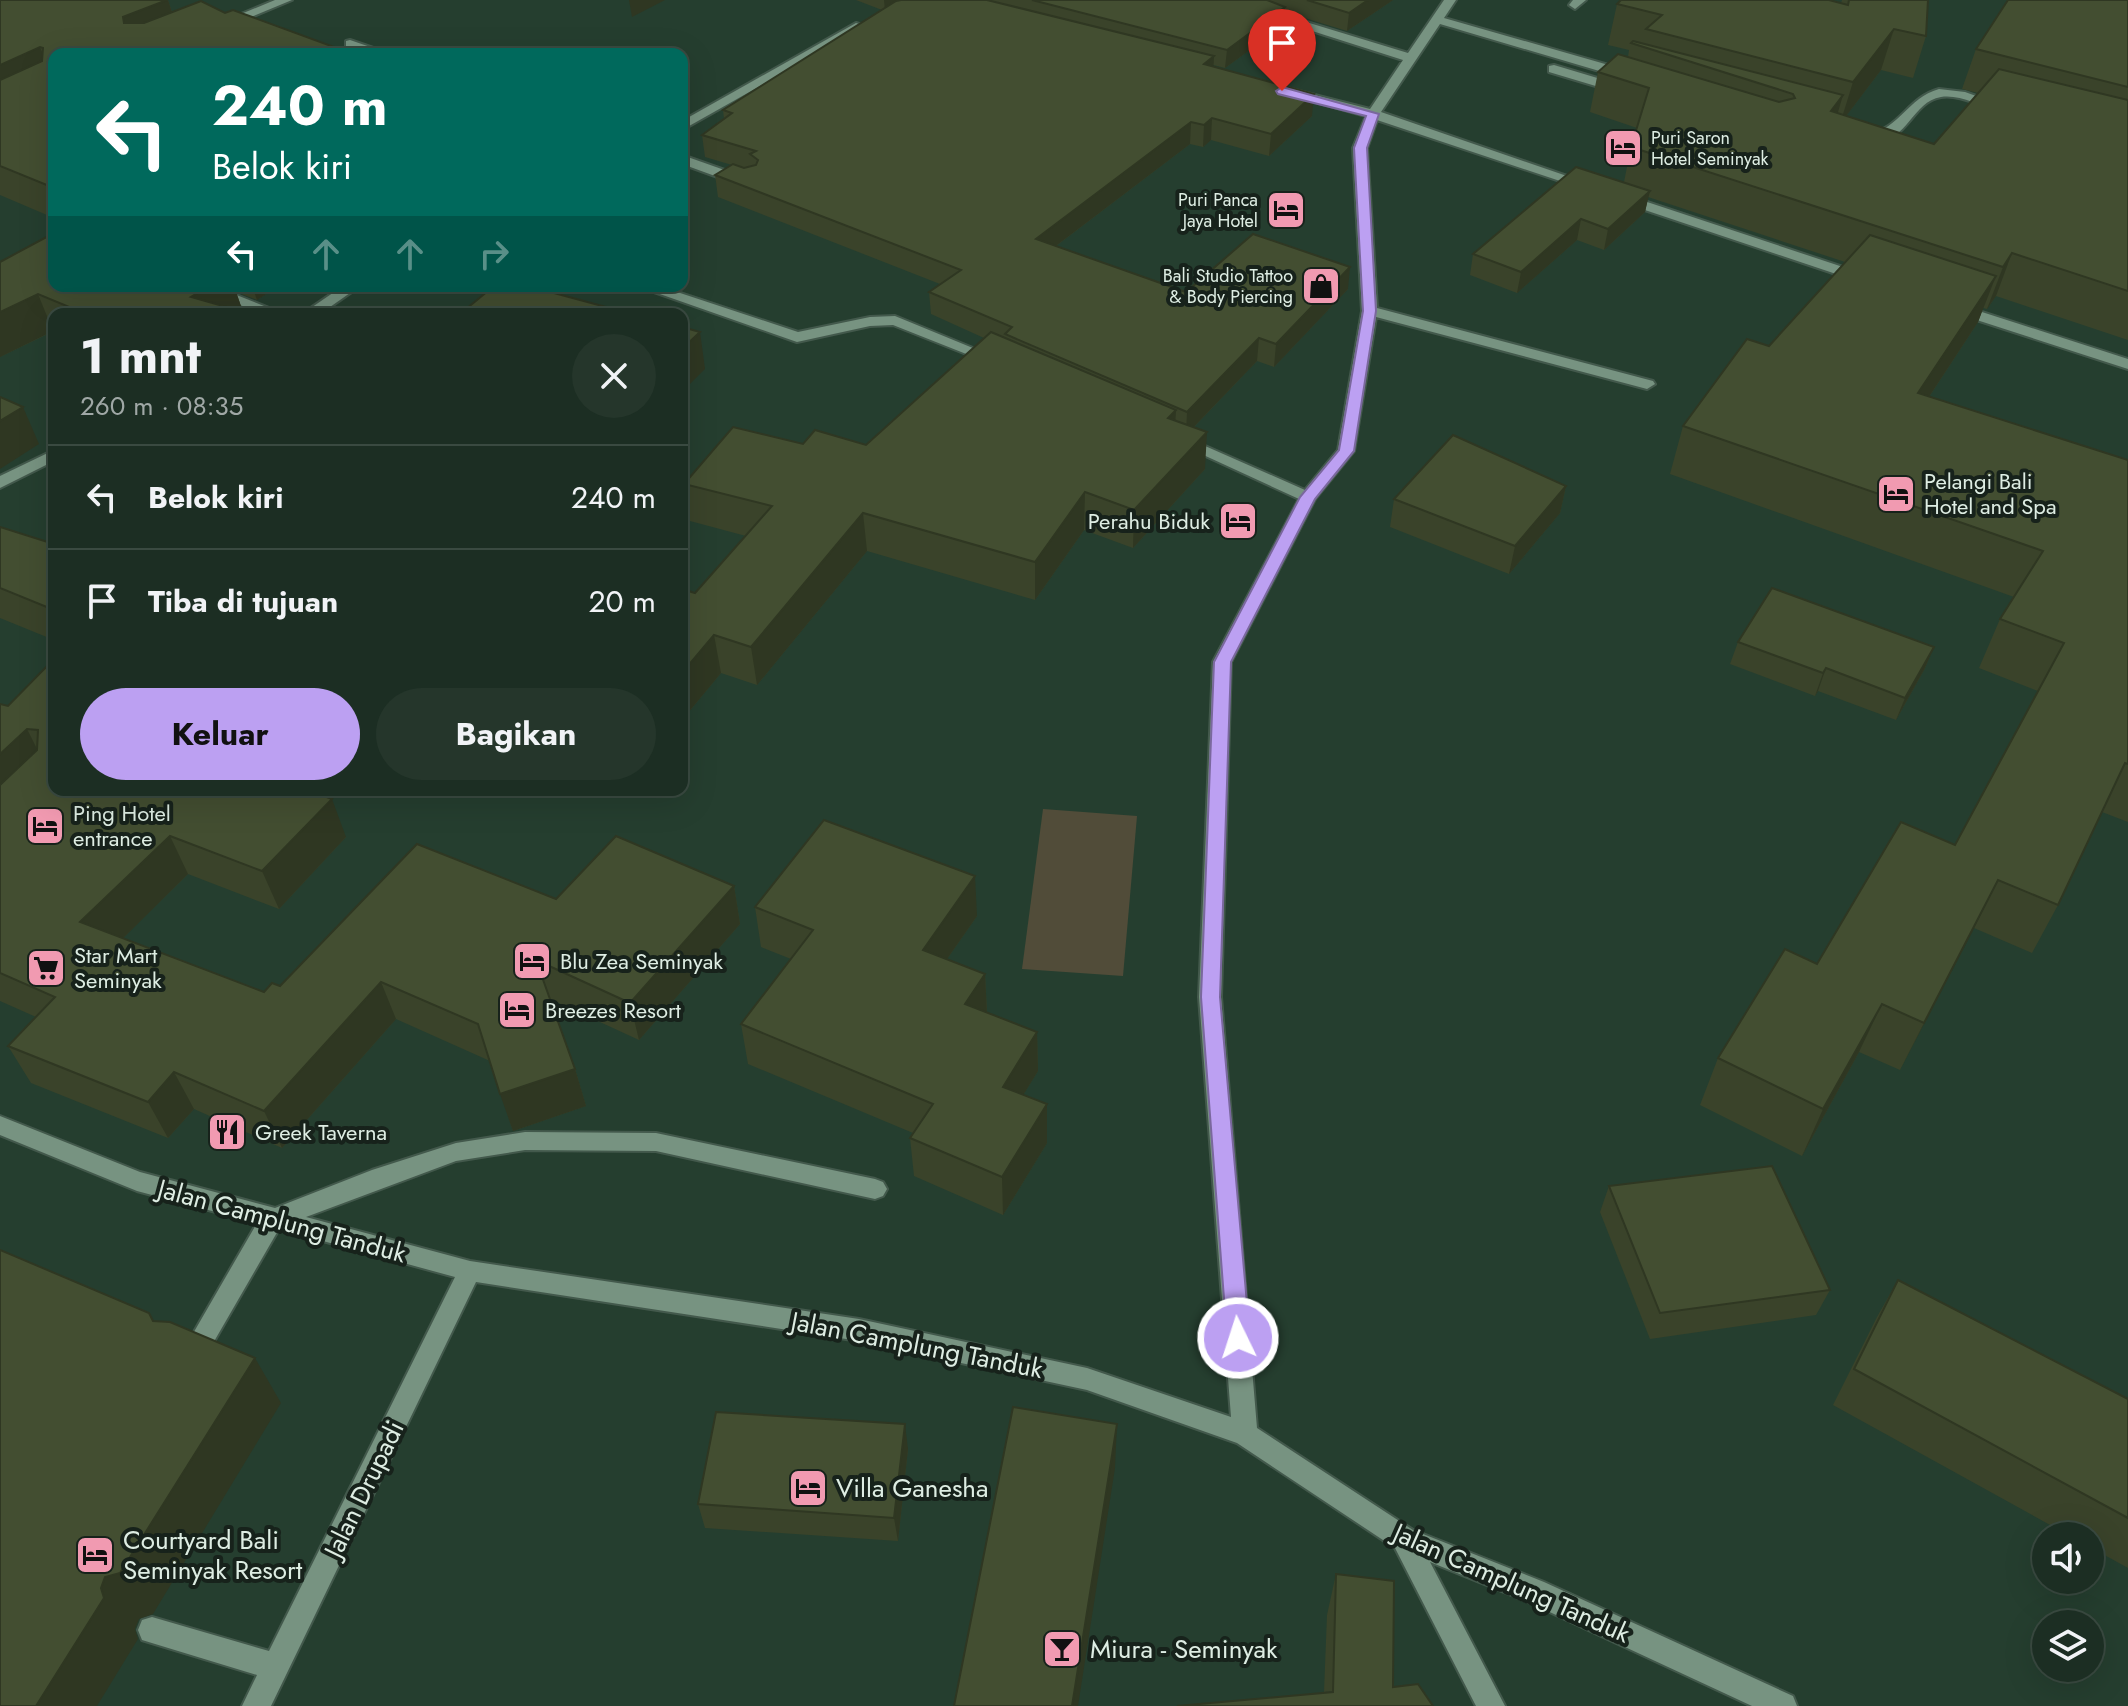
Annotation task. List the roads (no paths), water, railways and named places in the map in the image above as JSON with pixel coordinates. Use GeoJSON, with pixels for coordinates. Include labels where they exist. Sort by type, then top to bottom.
{"type":"FeatureCollection","features":[{"type":"Feature","properties":{"kind":"street"},"geometry":{"type":"LineString","coordinates":[[214,26],[286,0]]}},
{"type":"Feature","properties":{"kind":"street"},"geometry":{"type":"LineString","coordinates":[[1221,0],[1408,57]]}},
{"type":"Feature","properties":{"kind":"street"},"geometry":{"type":"LineString","coordinates":[[1245,1434],[1210,997],[1222,662],[1308,497],[1346,451],[1370,311],[1360,148],[1373,114],[1408,57],[1450,0]]}},
{"type":"Feature","properties":{"kind":"street"},"geometry":{"type":"LineString","coordinates":[[688,123],[811,52],[879,19]]}},
{"type":"Feature","properties":{"kind":"street"},"geometry":{"type":"LineString","coordinates":[[1432,25],[1638,77]]}},
{"type":"Feature","properties":{"kind":"street"},"geometry":{"type":"LineString","coordinates":[[1432,25],[1636,94]]}},
{"type":"Feature","properties":{"kind":"street"},"geometry":{"type":"LineString","coordinates":[[350,44],[361,48]]}},
{"type":"Feature","properties":{"kind":"street"},"geometry":{"type":"LineString","coordinates":[[1267,87],[1373,114],[1872,281]]}},
{"type":"Feature","properties":{"kind":"street"},"geometry":{"type":"LineString","coordinates":[[1853,134],[1872,139],[1889,136],[1929,97],[1939,93],[2014,110]]}},
{"type":"Feature","properties":{"kind":"street"},"geometry":{"type":"LineString","coordinates":[[688,161],[751,184]]}},
{"type":"Feature","properties":{"kind":"street"},"geometry":{"type":"LineString","coordinates":[[216,292],[260,308]]}},
{"type":"Feature","properties":{"kind":"street"},"geometry":{"type":"LineString","coordinates":[[319,308],[344,292]]}},
{"type":"Feature","properties":{"kind":"street"},"geometry":{"type":"LineString","coordinates":[[662,292],[797,337],[829,333],[865,322],[895,321],[1005,365]]}},
{"type":"Feature","properties":{"kind":"street"},"geometry":{"type":"LineString","coordinates":[[1947,305],[2128,364]]}},
{"type":"Feature","properties":{"kind":"street"},"geometry":{"type":"LineString","coordinates":[[1370,311],[1647,384]]}},
{"type":"Feature","properties":{"kind":"street"},"geometry":{"type":"LineString","coordinates":[[1164,434],[1308,497]]}},
{"type":"Feature","properties":{"kind":"street"},"geometry":{"type":"LineString","coordinates":[[0,483],[48,458]]}},
{"type":"Feature","properties":{"kind":"street","name":"Jalan Camplung Tanduk"},"geometry":{"type":"LineString","coordinates":[[0,1125],[137,1181],[272,1220],[470,1271],[859,1330],[1087,1379],[1245,1434],[1404,1539],[1535,1591],[1783,1706]]}},
{"type":"Feature","properties":{"kind":"street"},"geometry":{"type":"LineString","coordinates":[[192,1356],[272,1220],[380,1177],[456,1152],[525,1141],[656,1142],[875,1189]]}},
{"type":"Feature","properties":{"kind":"street","name":"Jalan Drupadi"},"geometry":{"type":"LineString","coordinates":[[256,1706],[470,1271]]}},
{"type":"Feature","properties":{"kind":"street"},"geometry":{"type":"LineString","coordinates":[[1404,1539],[1491,1706]]}},
{"type":"Feature","properties":{"kind":"street"},"geometry":{"type":"LineString","coordinates":[[152,1630],[277,1667]]}},
{"type":"Feature","properties":{"kind":"place","name":"Puri Saron Hotel Seminyak"},"geometry":{"type":"Point","coordinates":[1623,148]}},
{"type":"Feature","properties":{"kind":"place","name":"Puri Panca Jaya Hotel"},"geometry":{"type":"Point","coordinates":[1286,210]}},
{"type":"Feature","properties":{"kind":"place","name":"Bali Studio Tattoo & Body Piercing"},"geometry":{"type":"Point","coordinates":[1321,286]}},
{"type":"Feature","properties":{"kind":"place","name":"Pelangi Bali Hotel and Spa"},"geometry":{"type":"Point","coordinates":[1896,494]}},
{"type":"Feature","properties":{"kind":"place","name":"Perahu Biduk"},"geometry":{"type":"Point","coordinates":[1238,521]}},
{"type":"Feature","properties":{"kind":"place","name":"Ping Hotel entrance"},"geometry":{"type":"Point","coordinates":[45,826]}},
{"type":"Feature","properties":{"kind":"place","name":"Blu Zea Seminyak"},"geometry":{"type":"Point","coordinates":[532,961]}},
{"type":"Feature","properties":{"kind":"place","name":"Star Mart Seminyak"},"geometry":{"type":"Point","coordinates":[46,968]}},
{"type":"Feature","properties":{"kind":"place","name":"Breezes Resort"},"geometry":{"type":"Point","coordinates":[517,1010]}},
{"type":"Feature","properties":{"kind":"place","name":"Greek Taverna"},"geometry":{"type":"Point","coordinates":[227,1132]}},
{"type":"Feature","properties":{"kind":"place","name":"Villa Ganesha"},"geometry":{"type":"Point","coordinates":[808,1488]}},
{"type":"Feature","properties":{"kind":"place","name":"Courtyard Bali Seminyak Resort"},"geometry":{"type":"Point","coordinates":[95,1555]}},
{"type":"Feature","properties":{"kind":"place","name":"Miura - Seminyak"},"geometry":{"type":"Point","coordinates":[1062,1649]}}]}
